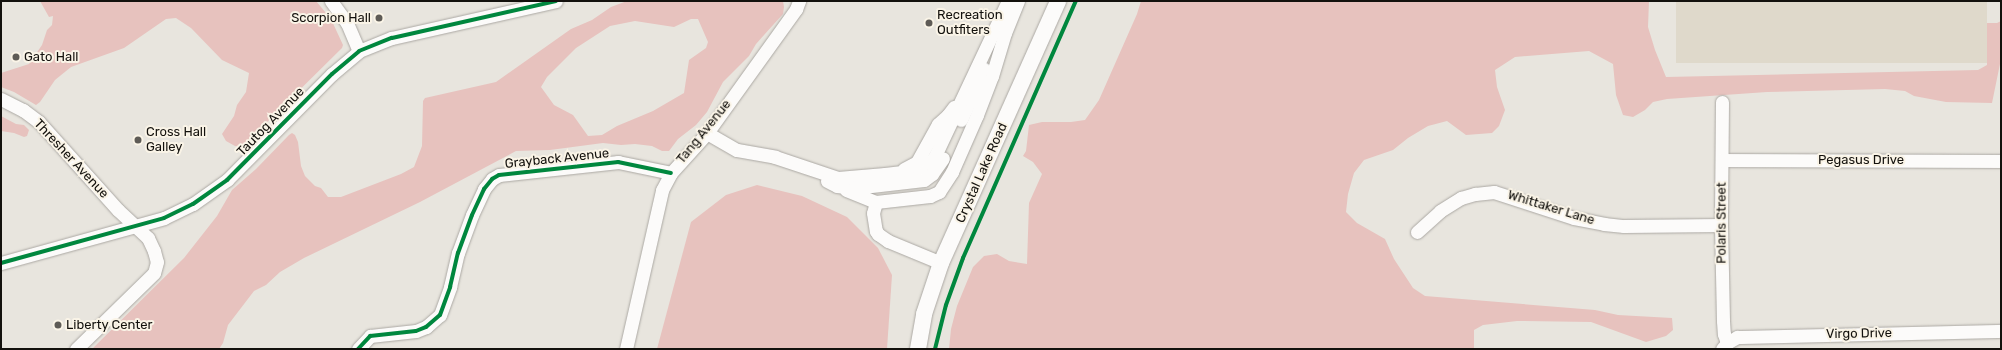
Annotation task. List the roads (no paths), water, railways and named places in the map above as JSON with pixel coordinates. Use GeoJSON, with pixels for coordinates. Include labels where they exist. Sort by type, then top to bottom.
{"type":"FeatureCollection","features":[{"type":"Feature","properties":{"kind":"street"},"geometry":{"type":"LineString","coordinates":[[331,1],[347,23],[359,51]]}},
{"type":"Feature","properties":{"kind":"street","name":"Tautog Avenue"},"geometry":{"type":"LineString","coordinates":[[1,263],[164,218],[193,204],[228,180],[332,74],[359,51],[392,38],[556,1]]}},
{"type":"Feature","properties":{"kind":"street","name":"Tang Avenue"},"geometry":{"type":"LineString","coordinates":[[626,349],[662,190],[671,173],[707,133],[796,9],[799,1]]}},
{"type":"Feature","properties":{"kind":"street"},"geometry":{"type":"LineString","coordinates":[[707,133],[737,150],[788,161],[838,178],[919,170],[931,163],[968,85],[978,68],[1008,1]]}},
{"type":"Feature","properties":{"kind":"street"},"geometry":{"type":"LineString","coordinates":[[838,186],[854,188],[919,181],[932,174],[938,167],[975,91],[1013,1]]}},
{"type":"Feature","properties":{"kind":"street"},"geometry":{"type":"LineString","coordinates":[[788,161],[838,186],[876,202],[930,196],[939,192],[945,184],[959,156],[987,90],[1005,33],[1018,1]]}},
{"type":"Feature","properties":{"kind":"street","name":"Crystal Lake Road"},"geometry":{"type":"LineString","coordinates":[[918,349],[924,314],[941,263],[1058,1]]}},
{"type":"Feature","properties":{"kind":"street","name":"Thresher Avenue"},"geometry":{"type":"LineString","coordinates":[[1,99],[23,110],[39,122],[118,210],[148,238],[154,251],[157,262],[154,273],[76,349]]}},
{"type":"Feature","properties":{"kind":"street","name":"Polaris Street"},"geometry":{"type":"LineString","coordinates":[[1722,102],[1721,225],[1725,346]]}},
{"type":"Feature","properties":{"kind":"street"},"geometry":{"type":"LineString","coordinates":[[856,194],[865,195],[926,188],[937,184],[959,156]]}},
{"type":"Feature","properties":{"kind":"street","name":"Pegasus Drive"},"geometry":{"type":"LineString","coordinates":[[1722,160],[2001,161]]}},
{"type":"Feature","properties":{"kind":"street","name":"Grayback Avenue"},"geometry":{"type":"LineString","coordinates":[[358,349],[370,336],[416,331],[426,327],[440,315],[472,215],[484,189],[492,179],[499,174],[618,162],[671,173]]}},
{"type":"Feature","properties":{"kind":"street","name":"Whittaker Lane"},"geometry":{"type":"LineString","coordinates":[[1417,232],[1440,211],[1461,198],[1475,194],[1494,192],[1574,218],[1604,224],[1624,226],[1721,225]]}},
{"type":"Feature","properties":{"kind":"street"},"geometry":{"type":"LineString","coordinates":[[876,202],[873,213],[875,227],[878,234],[888,240],[941,263]]}},
{"type":"Feature","properties":{"kind":"street","name":"Virgo Drive"},"geometry":{"type":"LineString","coordinates":[[1725,346],[1737,337],[2001,331]]}},
{"type":"Feature","properties":{"kind":"place","name":"Scorpion Hall"},"geometry":{"type":"Point","coordinates":[379,18]}},
{"type":"Feature","properties":{"kind":"place","name":"Recreation Outfiters"},"geometry":{"type":"Point","coordinates":[929,23]}},
{"type":"Feature","properties":{"kind":"place","name":"Gato Hall"},"geometry":{"type":"Point","coordinates":[16,57]}},
{"type":"Feature","properties":{"kind":"place","name":"Cross Hall Galley"},"geometry":{"type":"Point","coordinates":[138,140]}},
{"type":"Feature","properties":{"kind":"place","name":"Liberty Center"},"geometry":{"type":"Point","coordinates":[58,325]}}]}
